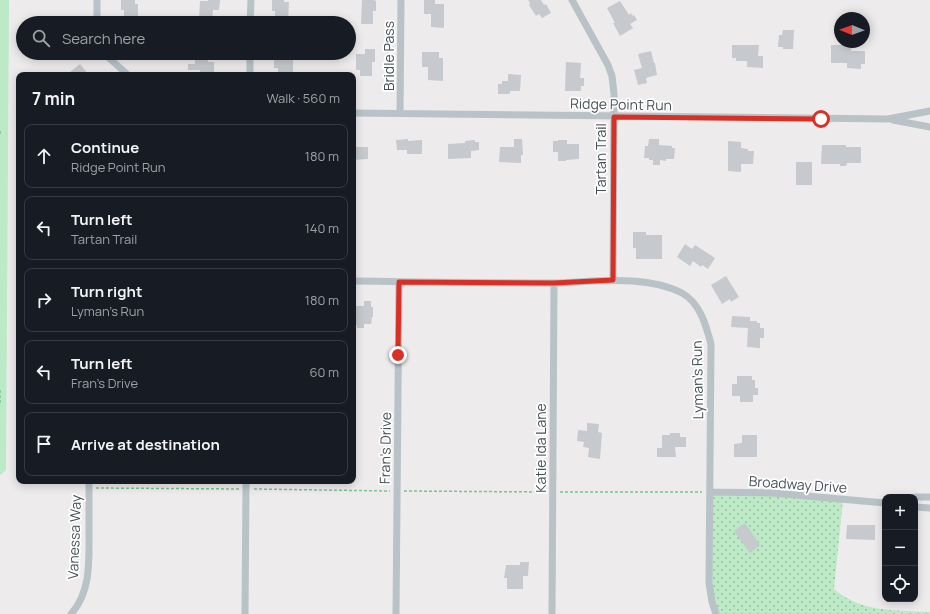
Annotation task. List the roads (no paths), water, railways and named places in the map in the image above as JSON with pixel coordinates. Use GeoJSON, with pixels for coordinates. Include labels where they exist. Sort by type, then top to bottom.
{"type":"FeatureCollection","features":[{"type":"Feature","properties":{"kind":"street"},"geometry":{"type":"LineString","coordinates":[[97,0],[97,16]]}},
{"type":"Feature","properties":{"kind":"street"},"geometry":{"type":"LineString","coordinates":[[250,16],[251,0]]}},
{"type":"Feature","properties":{"kind":"street","name":"Bridle Pass"},"geometry":{"type":"LineString","coordinates":[[400,113],[401,0]]}},
{"type":"Feature","properties":{"kind":"street","name":"Tartan Trail"},"geometry":{"type":"LineString","coordinates":[[572,0],[608,65],[612,76],[614,94],[613,280]]}},
{"type":"Feature","properties":{"kind":"street"},"geometry":{"type":"LineString","coordinates":[[110,60],[124,72]]}},
{"type":"Feature","properties":{"kind":"street"},"geometry":{"type":"LineString","coordinates":[[250,60],[250,72]]}},
{"type":"Feature","properties":{"kind":"street","name":"Ridge Point Run"},"geometry":{"type":"LineString","coordinates":[[356,113],[888,119],[930,111]]}},
{"type":"Feature","properties":{"kind":"street","name":"Ridge Point Run"},"geometry":{"type":"LineString","coordinates":[[888,119],[930,127]]}},
{"type":"Feature","properties":{"kind":"street","name":"Lyman's Run"},"geometry":{"type":"LineString","coordinates":[[356,281],[554,283],[613,280],[652,284],[668,288],[683,294],[699,308],[711,344],[709,583],[712,602],[716,614]]}},
{"type":"Feature","properties":{"kind":"street","name":"Fran's Drive"},"geometry":{"type":"LineString","coordinates":[[396,614],[399,282]]}},
{"type":"Feature","properties":{"kind":"street","name":"Katie Ida Lane"},"geometry":{"type":"LineString","coordinates":[[552,614],[554,283]]}},
{"type":"Feature","properties":{"kind":"street","name":"Vanessa Way"},"geometry":{"type":"LineString","coordinates":[[71,614],[82,598],[89,566],[88,484]]}},
{"type":"Feature","properties":{"kind":"street"},"geometry":{"type":"LineString","coordinates":[[245,614],[246,484]]}},
{"type":"Feature","properties":{"kind":"street","name":"Broadway Drive"},"geometry":{"type":"LineString","coordinates":[[710,492],[779,494],[882,503]]}},
{"type":"Feature","properties":{"kind":"street"},"geometry":{"type":"LineString","coordinates":[[918,497],[930,497]]}},
{"type":"Feature","properties":{"kind":"street"},"geometry":{"type":"LineString","coordinates":[[918,508],[930,508]]}}]}
